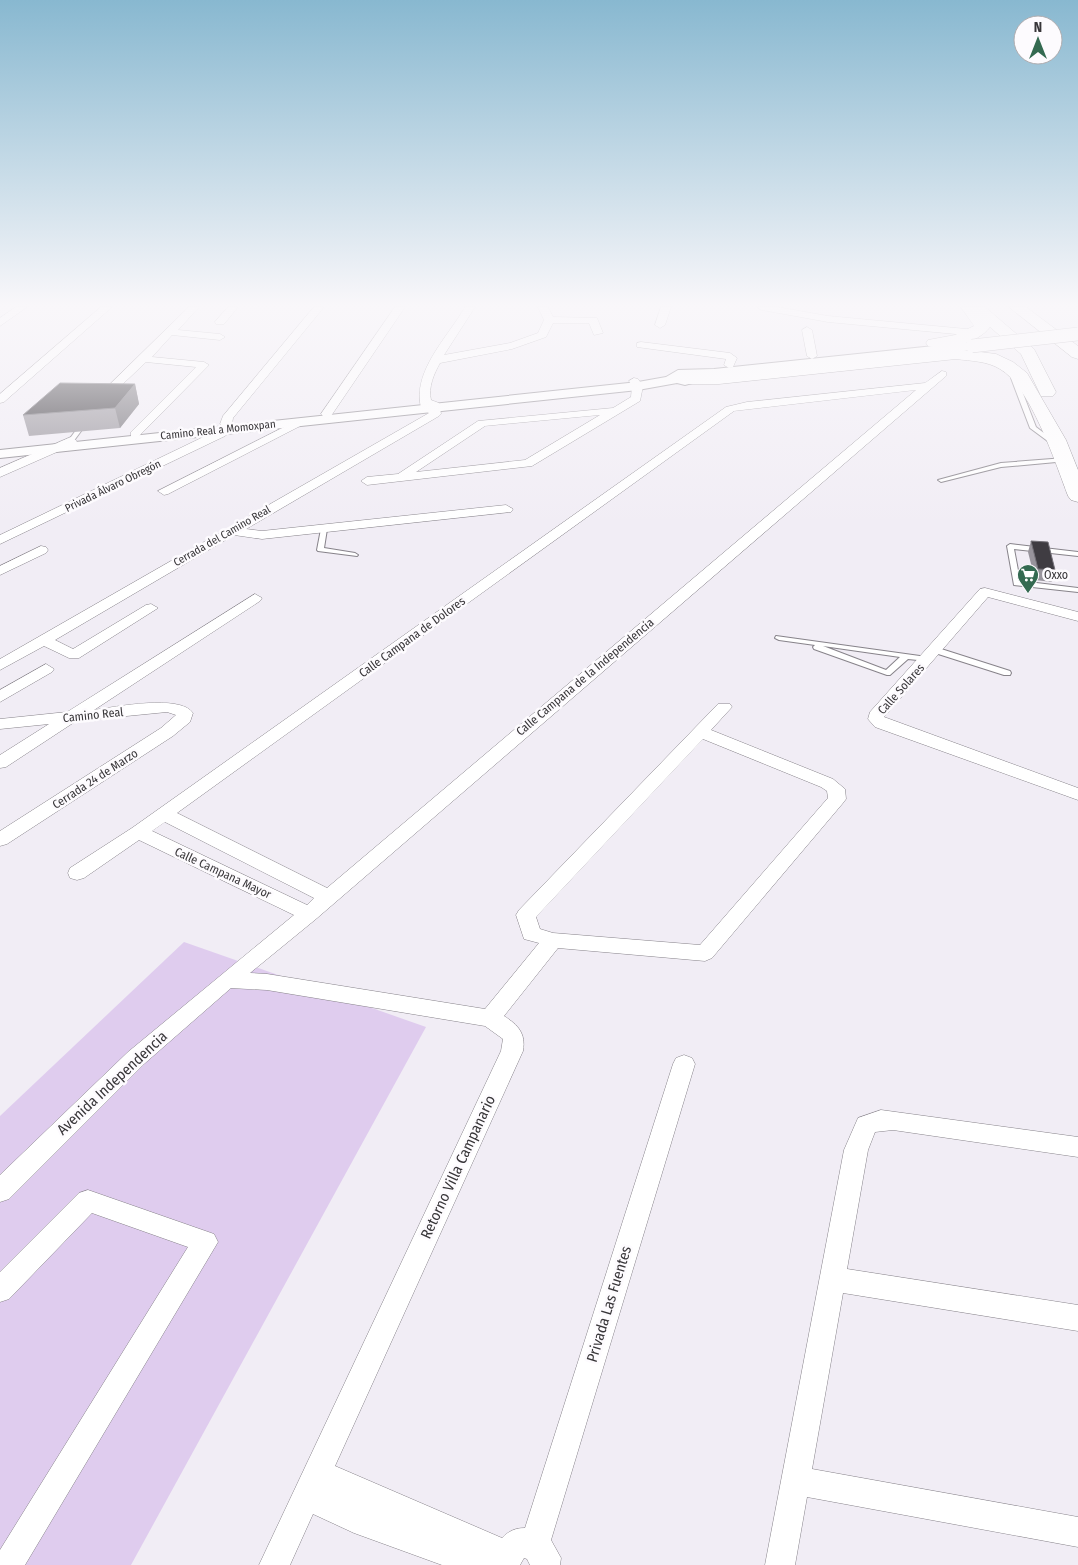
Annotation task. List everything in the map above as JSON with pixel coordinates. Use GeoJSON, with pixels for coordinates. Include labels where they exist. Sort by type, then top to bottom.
{"type":"FeatureCollection","features":[{"type":"Feature","properties":{"kind":"highway"},"geometry":{"type":"LineString","coordinates":[[1022,380],[1068,456]]}},
{"type":"Feature","properties":{"kind":"highway"},"geometry":{"type":"LineString","coordinates":[[1039,380],[1068,456],[1078,496]]}},
{"type":"Feature","properties":{"kind":"street"},"geometry":{"type":"LineString","coordinates":[[0,400],[23,380]]}},
{"type":"Feature","properties":{"kind":"street"},"geometry":{"type":"LineString","coordinates":[[104,397],[122,380]]}},
{"type":"Feature","properties":{"kind":"street"},"geometry":{"type":"LineString","coordinates":[[135,434],[188,380]]}},
{"type":"Feature","properties":{"kind":"street"},"geometry":{"type":"LineString","coordinates":[[226,427],[227,418],[258,380]]}},
{"type":"Feature","properties":{"kind":"street"},"geometry":{"type":"LineString","coordinates":[[327,414],[350,380]]}},
{"type":"Feature","properties":{"kind":"street"},"geometry":{"type":"LineString","coordinates":[[426,380],[422,400],[430,406]]}},
{"type":"Feature","properties":{"kind":"street","name":"Camino Real a Momoxpan"},"geometry":{"type":"LineString","coordinates":[[0,454],[327,414],[636,387],[668,380]]}},
{"type":"Feature","properties":{"kind":"street","name":"Calle Campana de la Independencia"},"geometry":{"type":"LineString","coordinates":[[227,980],[309,914],[934,380]]}},
{"type":"Feature","properties":{"kind":"street","name":"Calle Campana de Dolores"},"geometry":{"type":"LineString","coordinates":[[77,873],[164,814],[730,409],[747,404],[926,386]]}},
{"type":"Feature","properties":{"kind":"street"},"geometry":{"type":"LineString","coordinates":[[367,481],[528,463],[636,399],[636,387]]}},
{"type":"Feature","properties":{"kind":"street","name":"Camino Real a Momoxpan"},"geometry":{"type":"LineString","coordinates":[[0,448],[135,434],[300,422],[430,406]]}},
{"type":"Feature","properties":{"kind":"street","name":"Cerrada del Camino Real"},"geometry":{"type":"LineString","coordinates":[[0,665],[435,414],[430,406]]}},
{"type":"Feature","properties":{"kind":"street"},"geometry":{"type":"LineString","coordinates":[[401,476],[482,423],[616,411]]}},
{"type":"Feature","properties":{"kind":"street"},"geometry":{"type":"LineString","coordinates":[[164,491],[300,422]]}},
{"type":"Feature","properties":{"kind":"street","name":"Privada Álvaro Obregón"},"geometry":{"type":"LineString","coordinates":[[0,540],[221,434],[226,427]]}},
{"type":"Feature","properties":{"kind":"street"},"geometry":{"type":"LineString","coordinates":[[0,473],[71,440]]}},
{"type":"Feature","properties":{"kind":"street"},"geometry":{"type":"LineString","coordinates":[[231,531],[262,536],[506,509]]}},
{"type":"Feature","properties":{"kind":"street"},"geometry":{"type":"LineString","coordinates":[[0,571],[41,550]]}},
{"type":"Feature","properties":{"kind":"street","name":"Calle Solares"},"geometry":{"type":"LineString","coordinates":[[1078,617],[985,592],[980,594],[931,654],[876,715],[876,719],[881,723],[1078,794]]}},
{"type":"Feature","properties":{"kind":"street"},"geometry":{"type":"LineString","coordinates":[[0,763],[255,598]]}},
{"type":"Feature","properties":{"kind":"street"},"geometry":{"type":"LineString","coordinates":[[43,640],[74,655],[151,608]]}},
{"type":"Feature","properties":{"kind":"street"},"geometry":{"type":"LineString","coordinates":[[0,697],[46,670]]}},
{"type":"Feature","properties":{"kind":"street","name":"Camino Real"},"geometry":{"type":"LineString","coordinates":[[0,724],[169,707],[185,714]]}},
{"type":"Feature","properties":{"kind":"street"},"geometry":{"type":"LineString","coordinates":[[701,732],[827,782],[836,789],[837,799],[706,953],[553,940],[531,934],[526,915],[724,707]]}},
{"type":"Feature","properties":{"kind":"street","name":"Cerrada 24 de Marzo"},"geometry":{"type":"LineString","coordinates":[[0,840],[167,732],[184,718],[185,714]]}},
{"type":"Feature","properties":{"kind":"street","name":"Calle Campana Mayor"},"geometry":{"type":"LineString","coordinates":[[164,814],[328,897]]}},
{"type":"Feature","properties":{"kind":"street","name":"Calle Campana Mayor"},"geometry":{"type":"LineString","coordinates":[[138,832],[309,914]]}},
{"type":"Feature","properties":{"kind":"street"},"geometry":{"type":"LineString","coordinates":[[490,1018],[553,940]]}},
{"type":"Feature","properties":{"kind":"street","name":"Retorno Villa Campanario"},"geometry":{"type":"LineString","coordinates":[[227,980],[267,982],[490,1018],[508,1030],[514,1039],[512,1051],[274,1565]]}},
{"type":"Feature","properties":{"kind":"street","name":"Avenida Independencia"},"geometry":{"type":"LineString","coordinates":[[0,1191],[136,1058],[227,980]]}},
{"type":"Feature","properties":{"kind":"street","name":"Privada Las Fuentes"},"geometry":{"type":"LineString","coordinates":[[540,1555],[684,1064]]}},
{"type":"Feature","properties":{"kind":"street"},"geometry":{"type":"LineString","coordinates":[[780,1565],[856,1150],[866,1125],[881,1120],[893,1120],[1078,1147]]}},
{"type":"Feature","properties":{"kind":"street"},"geometry":{"type":"LineString","coordinates":[[0,1290],[88,1201],[205,1242],[8,1565]]}},
{"type":"Feature","properties":{"kind":"street"},"geometry":{"type":"LineString","coordinates":[[832,1279],[1078,1318]]}},
{"type":"Feature","properties":{"kind":"street"},"geometry":{"type":"LineString","coordinates":[[795,1480],[1078,1532]]}},
{"type":"Feature","properties":{"kind":"street"},"geometry":{"type":"LineString","coordinates":[[311,1485],[354,1518],[498,1562],[518,1543],[540,1555]]}},
{"type":"Feature","properties":{"kind":"lane"},"geometry":{"type":"LineString","coordinates":[[71,440],[90,414]]}},
{"type":"Feature","properties":{"kind":"lane"},"geometry":{"type":"LineString","coordinates":[[941,480],[1000,465],[1068,456]]}},
{"type":"Feature","properties":{"kind":"lane"},"geometry":{"type":"LineString","coordinates":[[324,529],[320,550],[355,555]]}},
{"type":"Feature","properties":{"kind":"lane"},"geometry":{"type":"LineString","coordinates":[[1078,554],[1010,546],[1017,583],[1078,590]]}},
{"type":"Feature","properties":{"kind":"lane"},"geometry":{"type":"LineString","coordinates":[[779,638],[906,656],[931,654],[1006,673]]}},
{"type":"Feature","properties":{"kind":"lane"},"geometry":{"type":"LineString","coordinates":[[800,641],[887,674],[906,656]]}},
{"type":"Feature","properties":{"kind":"shaded area"},"geometry":{"type":"Polygon","coordinates":[[[184,942],[426,1027],[131,1565],[0,1565],[0,1116],[184,942]]]}},
{"type":"Feature","properties":{"kind":"building"},"geometry":{"type":"Polygon","coordinates":[[[60,383],[135,384],[115,408],[23,415],[60,383]]]}},
{"type":"Feature","properties":{"kind":"building"},"geometry":{"type":"Polygon","coordinates":[[[1031,541],[1048,542],[1055,570],[1038,569],[1031,541]]]}},
{"type":"Feature","properties":{"kind":"place","name":"Oxxo"},"geometry":{"type":"Point","coordinates":[1028,594]}}]}
